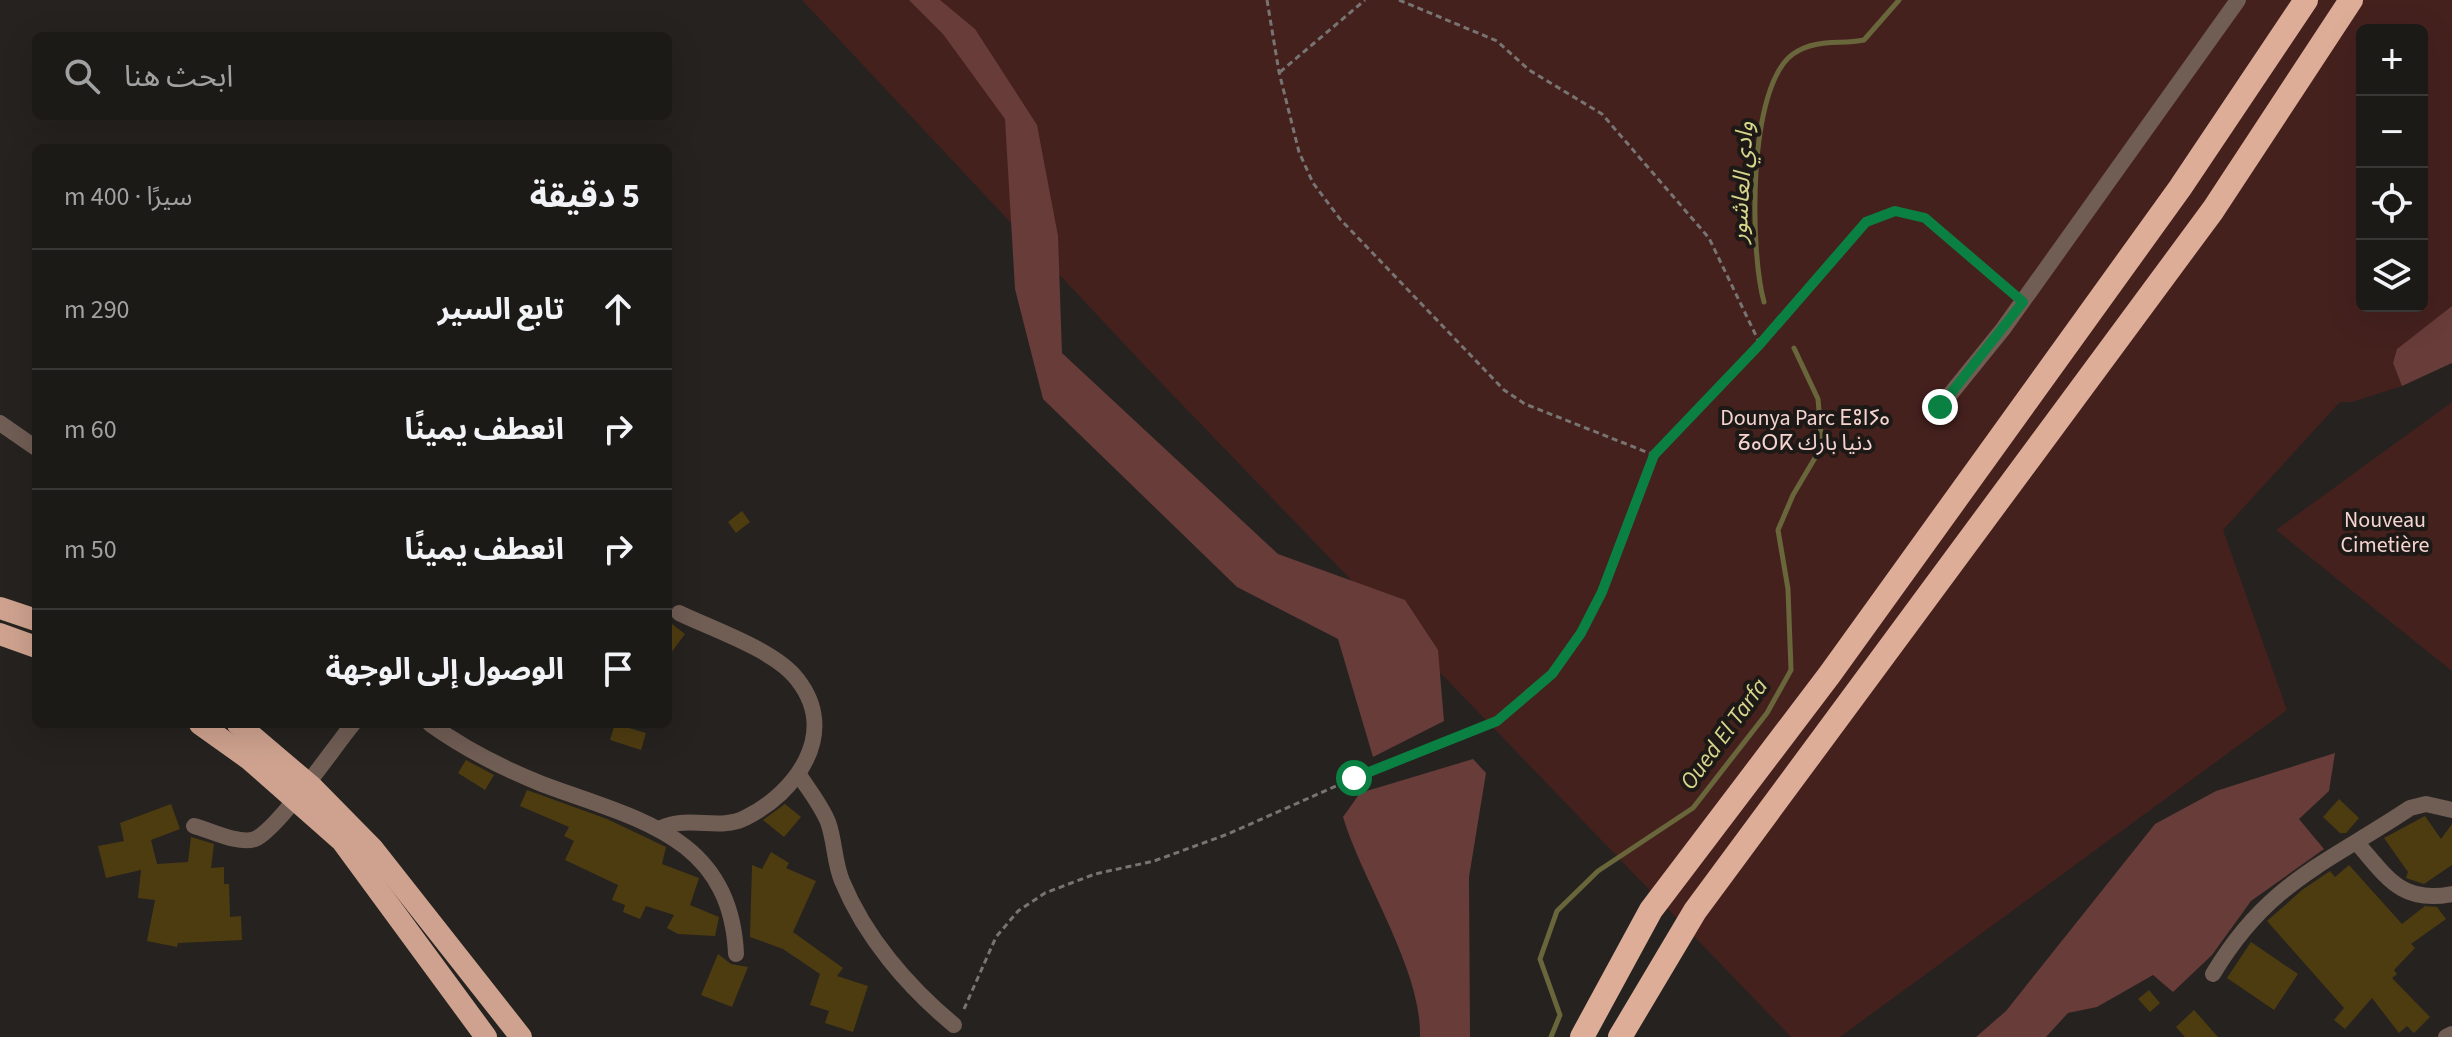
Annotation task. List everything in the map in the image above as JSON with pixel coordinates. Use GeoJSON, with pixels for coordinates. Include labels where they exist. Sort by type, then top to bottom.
{"type":"FeatureCollection","features":[{"type":"Feature","properties":{"kind":"highway"},"geometry":{"type":"LineString","coordinates":[[1582,1037],[1651,910],[1830,674],[2189,176],[2306,0]]}},
{"type":"Feature","properties":{"kind":"highway"},"geometry":{"type":"LineString","coordinates":[[1620,1037],[1695,911],[2213,210],[2351,0]]}},
{"type":"Feature","properties":{"kind":"highway"},"geometry":{"type":"LineString","coordinates":[[0,608],[32,619]]}},
{"type":"Feature","properties":{"kind":"highway"},"geometry":{"type":"LineString","coordinates":[[0,634],[32,646]]}},
{"type":"Feature","properties":{"kind":"highway"},"geometry":{"type":"LineString","coordinates":[[206,728],[249,759],[342,841],[486,1037]]}},
{"type":"Feature","properties":{"kind":"highway"},"geometry":{"type":"LineString","coordinates":[[243,728],[312,787],[373,849],[521,1037]]}},
{"type":"Feature","properties":{"kind":"street"},"geometry":{"type":"LineString","coordinates":[[1940,407],[2023,302],[2238,0]]}},
{"type":"Feature","properties":{"kind":"street"},"geometry":{"type":"LineString","coordinates":[[0,423],[32,445]]}},
{"type":"Feature","properties":{"kind":"street"},"geometry":{"type":"LineString","coordinates":[[661,828],[682,821],[735,823],[756,812],[799,775],[809,760],[814,741],[808,699],[797,678],[777,661],[679,613]]}},
{"type":"Feature","properties":{"kind":"street"},"geometry":{"type":"LineString","coordinates":[[194,826],[244,840],[255,838],[273,824],[350,728]]}},
{"type":"Feature","properties":{"kind":"street"},"geometry":{"type":"LineString","coordinates":[[436,728],[489,761],[661,828],[694,853],[720,888],[731,908],[736,954]]}},
{"type":"Feature","properties":{"kind":"street"},"geometry":{"type":"LineString","coordinates":[[799,775],[828,823],[836,863],[853,901],[887,956],[910,984],[954,1025]]}},
{"type":"Feature","properties":{"kind":"street"},"geometry":{"type":"LineString","coordinates":[[2213,974],[2234,940],[2259,909],[2289,883],[2410,808],[2426,804],[2452,810]]}},
{"type":"Feature","properties":{"kind":"street"},"geometry":{"type":"LineString","coordinates":[[2357,843],[2396,886],[2409,893],[2424,897],[2452,894]]}},
{"type":"Feature","properties":{"kind":"street"},"geometry":{"type":"LineString","coordinates":[[2446,1037],[2452,1034]]}},
{"type":"Feature","properties":{"kind":"path"},"geometry":{"type":"LineString","coordinates":[[1267,0],[1279,72],[1299,152],[1313,183],[1340,219],[1504,390],[1525,404],[1654,455]]}},
{"type":"Feature","properties":{"kind":"path"},"geometry":{"type":"LineString","coordinates":[[1279,72],[1365,0]]}},
{"type":"Feature","properties":{"kind":"path"},"geometry":{"type":"LineString","coordinates":[[1399,0],[1497,41],[1529,70],[1602,114],[1709,238],[1760,344]]}},
{"type":"Feature","properties":{"kind":"path"},"geometry":{"type":"LineString","coordinates":[[954,1025],[996,937],[1018,911],[1045,893],[1095,874],[1154,861],[1228,834],[1354,778],[1468,736],[1522,703],[1552,674],[1581,633],[1602,592],[1654,455],[1760,344],[1866,222],[1895,211],[1925,218],[2023,302]]}},
{"type":"Feature","properties":{"kind":"green space","name":"Dounya Parc ⴹⵓⵏⵢⴰ ⵒⴰⵔⴽ دنيا بارك"},"geometry":{"type":"Polygon","coordinates":[[[802,0],[2452,0],[2452,306],[2397,349],[2393,363],[2402,386],[2352,402],[2340,402],[2223,530],[2287,710],[1840,1037],[1791,1037],[1143,364],[802,0]]]}},
{"type":"Feature","properties":{"kind":"green space","name":"Nouveau Cimetière"},"geometry":{"type":"Polygon","coordinates":[[[2452,402],[2452,671],[2276,530],[2452,402]]]}},
{"type":"Feature","properties":{"kind":"shaded area"},"geometry":{"type":"Polygon","coordinates":[[[909,0],[940,0],[975,29],[1037,125],[1058,236],[1062,353],[1278,554],[1405,600],[1438,650],[1444,721],[1373,757],[1338,639],[1237,587],[1043,399],[1015,289],[1005,119],[943,34],[909,0]]]}},
{"type":"Feature","properties":{"kind":"shaded area"},"geometry":{"type":"Polygon","coordinates":[[[2452,306],[2452,363],[2402,386],[2393,363],[2397,349],[2452,306]]]}},
{"type":"Feature","properties":{"kind":"shaded area"},"geometry":{"type":"Polygon","coordinates":[[[2335,753],[2329,791],[2299,819],[2324,849],[2251,901],[2212,955],[2173,992],[2153,975],[2097,1007],[2068,1013],[2046,1037],[1976,1037],[2006,1011],[2155,824],[2216,791],[2335,753]]]}},
{"type":"Feature","properties":{"kind":"shaded area"},"geometry":{"type":"Polygon","coordinates":[[[1473,759],[1486,773],[1469,877],[1470,1037],[1420,1037],[1418,1011],[1402,955],[1343,817],[1360,793],[1473,759]]]}},
{"type":"Feature","properties":{"kind":"building"},"geometry":{"type":"Polygon","coordinates":[[[742,511],[750,522],[736,533],[728,522],[742,511]]]}},
{"type":"Feature","properties":{"kind":"building"},"geometry":{"type":"Polygon","coordinates":[[[672,624],[685,634],[672,652],[672,624]]]}},
{"type":"Feature","properties":{"kind":"building"},"geometry":{"type":"Polygon","coordinates":[[[614,728],[646,733],[641,750],[610,740],[614,728]]]}},
{"type":"Feature","properties":{"kind":"building"},"geometry":{"type":"Polygon","coordinates":[[[466,760],[494,775],[485,790],[458,773],[466,760]]]}},
{"type":"Feature","properties":{"kind":"building"},"geometry":{"type":"Polygon","coordinates":[[[527,790],[607,819],[666,847],[662,864],[699,878],[690,905],[719,917],[715,936],[678,934],[667,928],[674,915],[646,906],[640,919],[623,912],[625,905],[612,900],[618,885],[565,860],[574,841],[564,836],[569,827],[520,806],[527,790]]]}},
{"type":"Feature","properties":{"kind":"building"},"geometry":{"type":"Polygon","coordinates":[[[2339,799],[2359,818],[2346,833],[2340,833],[2323,817],[2339,799]]]}},
{"type":"Feature","properties":{"kind":"building"},"geometry":{"type":"Polygon","coordinates":[[[171,804],[180,829],[151,840],[157,864],[188,862],[191,837],[214,844],[211,868],[224,867],[224,884],[229,884],[230,917],[241,916],[242,940],[178,943],[177,947],[147,941],[155,900],[138,898],[141,870],[106,878],[98,846],[124,841],[120,823],[171,804]]]}},
{"type":"Feature","properties":{"kind":"building"},"geometry":{"type":"Polygon","coordinates":[[[785,804],[801,817],[784,837],[763,820],[785,804]]]}},
{"type":"Feature","properties":{"kind":"building"},"geometry":{"type":"Polygon","coordinates":[[[2425,816],[2441,839],[2452,824],[2452,865],[2424,884],[2406,878],[2408,872],[2384,838],[2425,816]]]}},
{"type":"Feature","properties":{"kind":"building"},"geometry":{"type":"Polygon","coordinates":[[[771,852],[789,863],[786,868],[816,881],[793,932],[843,968],[837,976],[868,986],[853,1032],[825,1023],[829,1011],[810,1005],[820,974],[783,949],[750,937],[752,865],[762,869],[771,852]]]}},
{"type":"Feature","properties":{"kind":"building"},"geometry":{"type":"Polygon","coordinates":[[[2349,865],[2402,924],[2425,906],[2437,907],[2446,919],[2411,944],[2415,948],[2394,970],[2397,974],[2392,978],[2430,1017],[2414,1033],[2407,1026],[2399,1033],[2372,998],[2345,1029],[2334,1020],[2344,1008],[2267,921],[2302,890],[2330,871],[2335,877],[2349,865]]]}},
{"type":"Feature","properties":{"kind":"building"},"geometry":{"type":"Polygon","coordinates":[[[2251,942],[2298,974],[2274,1010],[2227,978],[2251,942]]]}},
{"type":"Feature","properties":{"kind":"building"},"geometry":{"type":"Polygon","coordinates":[[[718,954],[731,964],[748,967],[732,1007],[701,995],[718,954]]]}},
{"type":"Feature","properties":{"kind":"building"},"geometry":{"type":"Polygon","coordinates":[[[2149,990],[2160,1003],[2150,1012],[2138,999],[2149,990]]]}},
{"type":"Feature","properties":{"kind":"building"},"geometry":{"type":"Polygon","coordinates":[[[2194,1010],[2218,1037],[2185,1037],[2176,1027],[2194,1010]]]}},
{"type":"Feature","properties":{"kind":"waterway","name":"وادي العاشور"},"geometry":{"type":"LineString","coordinates":[[1764,302],[1756,247],[1756,172],[1767,100],[1778,72],[1793,54],[1810,46],[1864,40],[1899,0]]}},
{"type":"Feature","properties":{"kind":"waterway","name":"Oued El Tarfa"},"geometry":{"type":"LineString","coordinates":[[1551,1037],[1560,1015],[1540,959],[1557,911],[1598,871],[1693,808],[1767,713],[1791,670],[1788,589],[1778,530],[1793,495],[1822,446],[1818,399],[1794,348]]}},
{"type":"Feature","properties":{"kind":"route"},"geometry":{"type":"LineString","coordinates":[[1354,778],[1468,736],[1497,721],[1522,703],[1552,674],[1581,633],[1602,592],[1654,455],[1760,344],[1855,233],[1880,214],[1910,212],[1925,218],[2023,302],[1940,407]]}}]}
